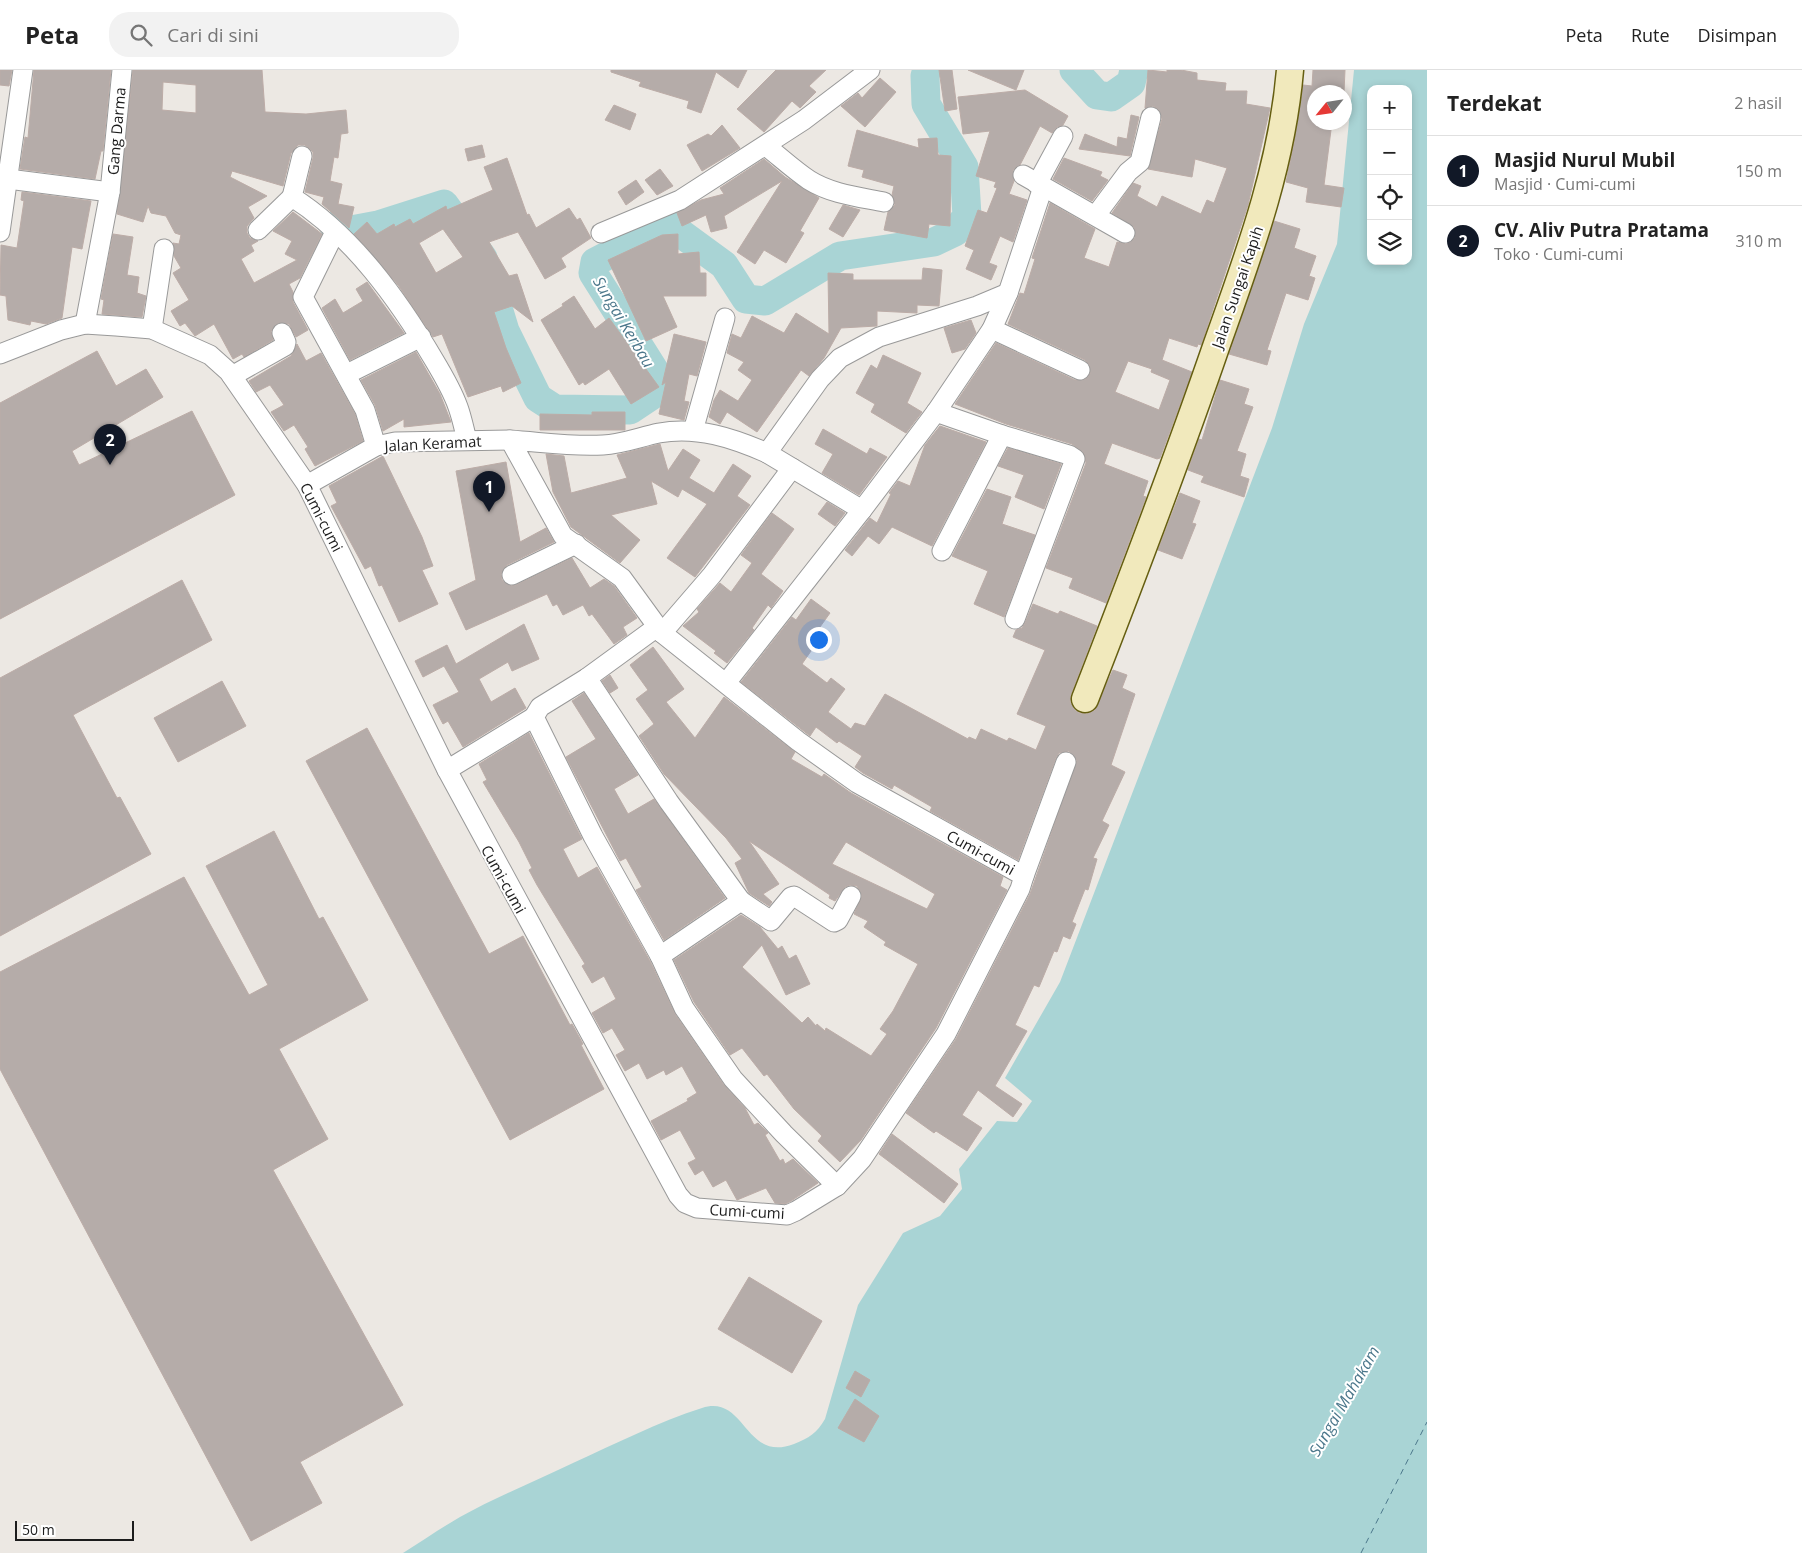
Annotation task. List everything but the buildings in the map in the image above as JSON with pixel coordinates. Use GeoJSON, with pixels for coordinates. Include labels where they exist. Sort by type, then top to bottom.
{"type":"FeatureCollection","features":[{"type":"Feature","properties":{"kind":"street"},"geometry":{"type":"LineString","coordinates":[[0,232],[23,70]]}},
{"type":"Feature","properties":{"kind":"street","name":"Gang Darma"},"geometry":{"type":"LineString","coordinates":[[85,324],[110,192],[122,70]]}},
{"type":"Feature","properties":{"kind":"street"},"geometry":{"type":"LineString","coordinates":[[601,234],[680,200],[804,120],[870,70]]}},
{"type":"Feature","properties":{"kind":"street","name":"Jalan Sungai Kapih"},"geometry":{"type":"LineString","coordinates":[[1085,699],[1163,499],[1264,211],[1284,129],[1289,79]]}},
{"type":"Feature","properties":{"kind":"street"},"geometry":{"type":"LineString","coordinates":[[1096,215],[1128,172],[1140,162],[1151,118]]}},
{"type":"Feature","properties":{"kind":"street"},"geometry":{"type":"LineString","coordinates":[[726,683],[862,510],[936,412],[992,330],[1008,293],[1034,182],[1063,136]]}},
{"type":"Feature","properties":{"kind":"street"},"geometry":{"type":"LineString","coordinates":[[766,146],[809,180],[845,194],[884,202]]}},
{"type":"Feature","properties":{"kind":"street"},"geometry":{"type":"LineString","coordinates":[[258,230],[292,197],[302,156]]}},
{"type":"Feature","properties":{"kind":"street"},"geometry":{"type":"LineString","coordinates":[[8,179],[110,192]]}},
{"type":"Feature","properties":{"kind":"street"},"geometry":{"type":"LineString","coordinates":[[1034,182],[1096,215],[1125,233]]}},
{"type":"Feature","properties":{"kind":"street"},"geometry":{"type":"LineString","coordinates":[[292,197],[335,232],[378,278],[421,337],[447,381],[458,407],[467,440]]}},
{"type":"Feature","properties":{"kind":"street"},"geometry":{"type":"LineString","coordinates":[[335,232],[303,297],[347,374],[365,410],[376,446]]}},
{"type":"Feature","properties":{"kind":"street"},"geometry":{"type":"LineString","coordinates":[[152,329],[164,249]]}},
{"type":"Feature","properties":{"kind":"street"},"geometry":{"type":"LineString","coordinates":[[767,453],[820,379],[840,358],[879,337],[977,306],[1008,293]]}},
{"type":"Feature","properties":{"kind":"street"},"geometry":{"type":"LineString","coordinates":[[693,431],[725,318]]}},
{"type":"Feature","properties":{"kind":"street","name":"Cumi-cumi"},"geometry":{"type":"LineString","coordinates":[[0,354],[61,330],[85,324],[152,329],[210,355],[232,376],[306,485],[447,770],[673,1188],[684,1203],[697,1208],[787,1215],[837,1186],[862,1159],[946,1034],[1020,888],[1024,876],[857,783],[798,741],[659,630],[622,578],[563,536],[510,440]]}},
{"type":"Feature","properties":{"kind":"street"},"geometry":{"type":"LineString","coordinates":[[992,330],[1080,370]]}},
{"type":"Feature","properties":{"kind":"street"},"geometry":{"type":"LineString","coordinates":[[232,376],[285,346],[286,342],[282,333]]}},
{"type":"Feature","properties":{"kind":"street"},"geometry":{"type":"LineString","coordinates":[[347,374],[421,337]]}},
{"type":"Feature","properties":{"kind":"street"},"geometry":{"type":"LineString","coordinates":[[936,412],[1002,435],[1069,455],[1075,460],[1015,619]]}},
{"type":"Feature","properties":{"kind":"street"},"geometry":{"type":"LineString","coordinates":[[510,440],[602,445],[625,442],[660,433],[693,431],[727,437],[767,453],[862,510]]}},
{"type":"Feature","properties":{"kind":"street"},"geometry":{"type":"LineString","coordinates":[[942,551],[1002,435]]}},
{"type":"Feature","properties":{"kind":"street","name":"Jalan Keramat"},"geometry":{"type":"LineString","coordinates":[[306,485],[376,446],[395,442],[510,440]]}},
{"type":"Feature","properties":{"kind":"street"},"geometry":{"type":"LineString","coordinates":[[447,770],[534,717],[540,707],[659,630],[712,575],[792,468]]}},
{"type":"Feature","properties":{"kind":"street"},"geometry":{"type":"LineString","coordinates":[[512,575],[576,544]]}},
{"type":"Feature","properties":{"kind":"street"},"geometry":{"type":"LineString","coordinates":[[587,678],[668,802],[741,901],[771,921],[791,897],[794,896],[834,922],[838,920],[851,896]]}},
{"type":"Feature","properties":{"kind":"street"},"geometry":{"type":"LineString","coordinates":[[534,717],[593,836],[660,956],[684,1008],[733,1079],[784,1134],[837,1186]]}},
{"type":"Feature","properties":{"kind":"street"},"geometry":{"type":"LineString","coordinates":[[1024,876],[1066,762]]}},
{"type":"Feature","properties":{"kind":"street"},"geometry":{"type":"LineString","coordinates":[[660,956],[741,901]]}},
{"type":"Feature","properties":{"kind":"water","name":"Sungai Mahakam"},"geometry":{"type":"Polygon","coordinates":[[[1354,70],[1427,70],[1427,1553],[403,1553],[453,1521],[488,1503],[637,1434],[702,1408],[717,1406],[728,1410],[755,1437],[765,1444],[777,1447],[804,1440],[812,1435],[822,1424],[858,1305],[903,1233],[940,1216],[962,1189],[959,1169],[997,1121],[1017,1122],[1032,1101],[1005,1078],[1060,982],[1272,428],[1304,324],[1337,244],[1348,130],[1352,130],[1354,70]]]}},
{"type":"Feature","properties":{"kind":"waterway","name":"Sungai Kerbau"},"geometry":{"type":"LineString","coordinates":[[334,226],[346,231],[378,225],[444,204],[483,258],[505,331],[538,398],[555,409],[630,410],[660,390],[656,373],[593,273],[595,262],[668,224],[724,265],[746,299],[765,301],[840,256],[934,242],[955,232],[967,216],[964,167],[926,104],[925,76],[927,70]]}},
{"type":"Feature","properties":{"kind":"waterway","name":"Sungai Kerbau"},"geometry":{"type":"LineString","coordinates":[[1074,70],[1097,95],[1111,97],[1131,83],[1134,70]]}},
{"type":"Feature","properties":{"kind":"ferry route"},"geometry":{"type":"LineString","coordinates":[[1361,1553],[1427,1422]]}},
{"type":"Feature","properties":{"kind":"place","name":"CV. Aliv Putra Pratama"},"geometry":{"type":"Point","coordinates":[110,465]}},
{"type":"Feature","properties":{"kind":"place","name":"Masjid Nurul Mubil"},"geometry":{"type":"Point","coordinates":[489,512]}}]}
